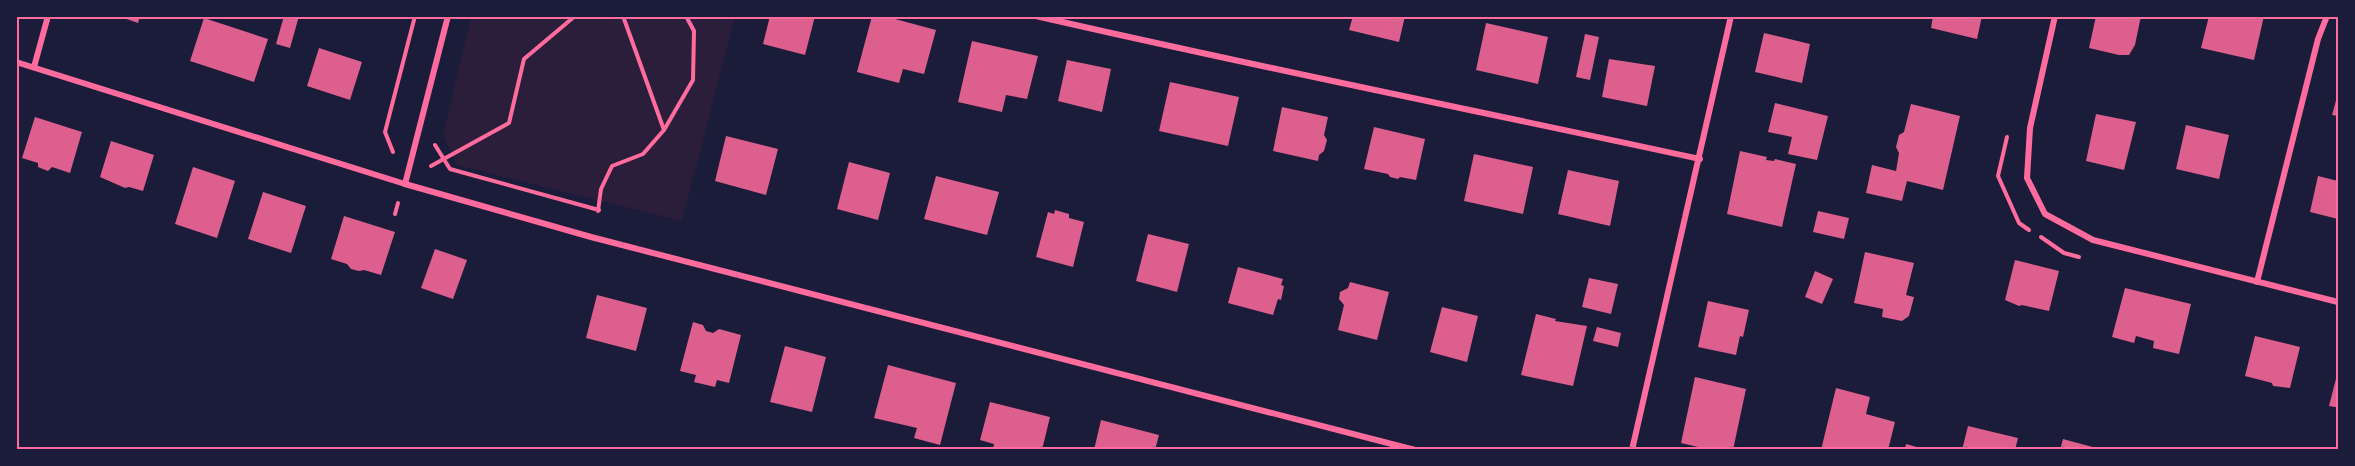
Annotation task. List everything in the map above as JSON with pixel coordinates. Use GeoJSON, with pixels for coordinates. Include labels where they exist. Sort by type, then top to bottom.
{"type":"FeatureCollection","features":[{"type":"Feature","properties":{"kind":"street"},"geometry":{"type":"LineString","coordinates":[[34,67],[48,16]]}},
{"type":"Feature","properties":{"kind":"street"},"geometry":{"type":"LineString","coordinates":[[405,184],[448,16]]}},
{"type":"Feature","properties":{"kind":"street"},"geometry":{"type":"LineString","coordinates":[[1036,16],[1169,47],[1441,102],[1700,159]]}},
{"type":"Feature","properties":{"kind":"street"},"geometry":{"type":"LineString","coordinates":[[1632,450],[1731,16]]}},
{"type":"Feature","properties":{"kind":"street"},"geometry":{"type":"LineString","coordinates":[[2055,16],[2030,128],[2027,177],[2045,214],[2093,240],[2338,302]]}},
{"type":"Feature","properties":{"kind":"street"},"geometry":{"type":"LineString","coordinates":[[2258,282],[2318,39],[2327,16]]}},
{"type":"Feature","properties":{"kind":"street"},"geometry":{"type":"LineString","coordinates":[[16,62],[405,184],[591,237],[1415,450]]}},
{"type":"Feature","properties":{"kind":"path"},"geometry":{"type":"LineString","coordinates":[[415,16],[385,132],[405,184],[442,158],[509,123],[524,59],[575,16]]}},
{"type":"Feature","properties":{"kind":"path"},"geometry":{"type":"LineString","coordinates":[[623,16],[664,130]]}},
{"type":"Feature","properties":{"kind":"path"},"geometry":{"type":"LineString","coordinates":[[591,237],[599,210],[601,189],[612,166],[643,154],[664,130],[693,80],[694,31],[686,16]]}},
{"type":"Feature","properties":{"kind":"path"},"geometry":{"type":"LineString","coordinates":[[2008,130],[1998,176],[2019,223],[2064,253],[2086,259]]}},
{"type":"Feature","properties":{"kind":"path"},"geometry":{"type":"LineString","coordinates":[[434,142],[450,169],[599,210]]}},
{"type":"Feature","properties":{"kind":"shaded area"},"geometry":{"type":"Polygon","coordinates":[[[471,17],[735,17],[682,221],[457,165],[443,135],[471,17]]]}},
{"type":"Feature","properties":{"kind":"building"},"geometry":{"type":"Polygon","coordinates":[[[118,16],[140,16],[138,23],[118,16]]]}},
{"type":"Feature","properties":{"kind":"building"},"geometry":{"type":"Polygon","coordinates":[[[284,16],[299,16],[290,48],[276,44],[284,16]]]}},
{"type":"Feature","properties":{"kind":"building"},"geometry":{"type":"Polygon","coordinates":[[[770,16],[815,16],[805,55],[763,44],[770,16]]]}},
{"type":"Feature","properties":{"kind":"building"},"geometry":{"type":"Polygon","coordinates":[[[872,16],[884,16],[936,30],[924,74],[903,69],[899,83],[857,72],[872,16]]]}},
{"type":"Feature","properties":{"kind":"building"},"geometry":{"type":"Polygon","coordinates":[[[1353,16],[1405,16],[1399,42],[1349,30],[1353,16]]]}},
{"type":"Feature","properties":{"kind":"building"},"geometry":{"type":"Polygon","coordinates":[[[1933,16],[1982,16],[1977,39],[1931,28],[1933,16]]]}},
{"type":"Feature","properties":{"kind":"building"},"geometry":{"type":"Polygon","coordinates":[[[2096,16],[2141,16],[2135,45],[2129,55],[2089,48],[2096,16]]]}},
{"type":"Feature","properties":{"kind":"building"},"geometry":{"type":"Polygon","coordinates":[[[2209,16],[2264,16],[2254,60],[2201,48],[2209,16]]]}},
{"type":"Feature","properties":{"kind":"building"},"geometry":{"type":"Polygon","coordinates":[[[204,18],[268,39],[254,82],[190,61],[204,18]]]}},
{"type":"Feature","properties":{"kind":"building"},"geometry":{"type":"Polygon","coordinates":[[[1486,23],[1548,37],[1538,84],[1476,70],[1486,23]]]}},
{"type":"Feature","properties":{"kind":"building"},"geometry":{"type":"Polygon","coordinates":[[[1764,33],[1810,44],[1802,83],[1755,72],[1764,33]]]}},
{"type":"Feature","properties":{"kind":"building"},"geometry":{"type":"Polygon","coordinates":[[[1585,34],[1599,37],[1590,80],[1576,77],[1585,34]]]}},
{"type":"Feature","properties":{"kind":"building"},"geometry":{"type":"Polygon","coordinates":[[[972,41],[1038,56],[1027,99],[1006,95],[1002,112],[958,102],[972,41]]]}},
{"type":"Feature","properties":{"kind":"building"},"geometry":{"type":"Polygon","coordinates":[[[319,48],[362,62],[350,100],[307,86],[319,48]]]}},
{"type":"Feature","properties":{"kind":"building"},"geometry":{"type":"Polygon","coordinates":[[[1609,59],[1655,66],[1647,106],[1602,97],[1609,59]]]}},
{"type":"Feature","properties":{"kind":"building"},"geometry":{"type":"Polygon","coordinates":[[[1067,60],[1111,69],[1102,112],[1058,101],[1067,60]]]}},
{"type":"Feature","properties":{"kind":"building"},"geometry":{"type":"Polygon","coordinates":[[[1170,82],[1239,97],[1228,146],[1159,131],[1170,82]]]}},
{"type":"Feature","properties":{"kind":"building"},"geometry":{"type":"Polygon","coordinates":[[[2338,93],[2338,116],[2332,115],[2338,93]]]}},
{"type":"Feature","properties":{"kind":"building"},"geometry":{"type":"Polygon","coordinates":[[[1775,103],[1828,116],[1817,160],[1788,154],[1792,137],[1768,132],[1775,103]]]}},
{"type":"Feature","properties":{"kind":"building"},"geometry":{"type":"Polygon","coordinates":[[[1911,104],[1960,116],[1943,190],[1907,181],[1902,201],[1866,193],[1872,165],[1896,171],[1899,153],[1896,147],[1899,135],[1904,132],[1911,104]]]}},
{"type":"Feature","properties":{"kind":"building"},"geometry":{"type":"Polygon","coordinates":[[[1282,107],[1328,117],[1324,135],[1327,140],[1318,161],[1273,151],[1282,107]]]}},
{"type":"Feature","properties":{"kind":"building"},"geometry":{"type":"Polygon","coordinates":[[[2096,114],[2136,122],[2124,170],[2086,161],[2096,114]]]}},
{"type":"Feature","properties":{"kind":"building"},"geometry":{"type":"Polygon","coordinates":[[[35,117],[82,132],[70,173],[52,167],[48,171],[38,167],[38,163],[22,158],[35,117]]]}},
{"type":"Feature","properties":{"kind":"building"},"geometry":{"type":"Polygon","coordinates":[[[2186,125],[2229,135],[2219,179],[2176,169],[2186,125]]]}},
{"type":"Feature","properties":{"kind":"building"},"geometry":{"type":"Polygon","coordinates":[[[1374,127],[1425,139],[1416,180],[1400,177],[1398,179],[1388,174],[1364,169],[1374,127]]]}},
{"type":"Feature","properties":{"kind":"building"},"geometry":{"type":"Polygon","coordinates":[[[726,136],[778,149],[766,195],[715,181],[726,136]]]}},
{"type":"Feature","properties":{"kind":"building"},"geometry":{"type":"Polygon","coordinates":[[[111,141],[154,155],[143,191],[125,188],[100,177],[111,141]]]}},
{"type":"Feature","properties":{"kind":"building"},"geometry":{"type":"Polygon","coordinates":[[[1740,151],[1767,157],[1766,160],[1774,161],[1775,159],[1796,164],[1782,227],[1727,214],[1740,151]]]}},
{"type":"Feature","properties":{"kind":"building"},"geometry":{"type":"Polygon","coordinates":[[[1474,154],[1533,167],[1523,214],[1464,201],[1474,154]]]}},
{"type":"Feature","properties":{"kind":"building"},"geometry":{"type":"Polygon","coordinates":[[[849,162],[890,173],[878,220],[837,209],[849,162]]]}},
{"type":"Feature","properties":{"kind":"building"},"geometry":{"type":"Polygon","coordinates":[[[193,167],[235,181],[217,238],[175,224],[193,167]]]}},
{"type":"Feature","properties":{"kind":"building"},"geometry":{"type":"Polygon","coordinates":[[[1568,170],[1619,181],[1610,226],[1558,214],[1568,170]]]}},
{"type":"Feature","properties":{"kind":"building"},"geometry":{"type":"Polygon","coordinates":[[[936,176],[999,192],[987,235],[924,219],[936,176]]]}},
{"type":"Feature","properties":{"kind":"building"},"geometry":{"type":"Polygon","coordinates":[[[2318,176],[2338,181],[2338,219],[2310,212],[2318,176]]]}},
{"type":"Feature","properties":{"kind":"building"},"geometry":{"type":"Polygon","coordinates":[[[263,192],[306,206],[291,253],[248,239],[263,192]]]}},
{"type":"Feature","properties":{"kind":"building"},"geometry":{"type":"Polygon","coordinates":[[[1055,210],[1069,214],[1069,218],[1084,222],[1073,267],[1036,257],[1048,212],[1054,214],[1055,210]]]}},
{"type":"Feature","properties":{"kind":"building"},"geometry":{"type":"Polygon","coordinates":[[[1818,211],[1849,218],[1844,239],[1813,232],[1818,211]]]}},
{"type":"Feature","properties":{"kind":"building"},"geometry":{"type":"Polygon","coordinates":[[[344,216],[395,232],[381,275],[351,269],[347,264],[331,259],[344,216]]]}},
{"type":"Feature","properties":{"kind":"building"},"geometry":{"type":"Polygon","coordinates":[[[1148,234],[1189,244],[1177,292],[1136,281],[1148,234]]]}},
{"type":"Feature","properties":{"kind":"building"},"geometry":{"type":"Polygon","coordinates":[[[435,249],[467,260],[453,299],[421,288],[435,249]]]}},
{"type":"Feature","properties":{"kind":"building"},"geometry":{"type":"Polygon","coordinates":[[[1865,252],[1914,263],[1906,295],[1914,297],[1909,316],[1902,321],[1882,317],[1883,309],[1854,303],[1865,252]]]}},
{"type":"Feature","properties":{"kind":"building"},"geometry":{"type":"Polygon","coordinates":[[[2015,260],[2059,271],[2049,311],[2019,306],[2005,300],[2015,260]]]}},
{"type":"Feature","properties":{"kind":"building"},"geometry":{"type":"Polygon","coordinates":[[[1238,267],[1283,279],[1281,300],[1278,299],[1273,315],[1228,303],[1238,267]]]}},
{"type":"Feature","properties":{"kind":"building"},"geometry":{"type":"Polygon","coordinates":[[[1815,271],[1833,279],[1822,304],[1805,297],[1815,271]]]}},
{"type":"Feature","properties":{"kind":"building"},"geometry":{"type":"Polygon","coordinates":[[[1589,278],[1618,284],[1611,314],[1582,307],[1589,278]]]}},
{"type":"Feature","properties":{"kind":"building"},"geometry":{"type":"Polygon","coordinates":[[[1350,282],[1389,292],[1377,340],[1338,330],[1344,305],[1339,299],[1340,292],[1348,288],[1350,282]]]}},
{"type":"Feature","properties":{"kind":"building"},"geometry":{"type":"Polygon","coordinates":[[[2125,288],[2191,304],[2179,354],[2153,348],[2154,341],[2136,336],[2134,343],[2112,337],[2125,288]]]}},
{"type":"Feature","properties":{"kind":"building"},"geometry":{"type":"Polygon","coordinates":[[[597,295],[647,308],[636,351],[586,338],[597,295]]]}},
{"type":"Feature","properties":{"kind":"building"},"geometry":{"type":"Polygon","coordinates":[[[1708,301],[1749,310],[1736,355],[1698,347],[1708,301]]]}},
{"type":"Feature","properties":{"kind":"building"},"geometry":{"type":"Polygon","coordinates":[[[1442,307],[1478,316],[1467,362],[1430,352],[1442,307]]]}},
{"type":"Feature","properties":{"kind":"building"},"geometry":{"type":"Polygon","coordinates":[[[1536,314],[1556,319],[1555,321],[1587,326],[1573,386],[1521,375],[1536,314]]]}},
{"type":"Feature","properties":{"kind":"building"},"geometry":{"type":"Polygon","coordinates":[[[693,322],[703,325],[706,331],[713,333],[719,329],[741,335],[729,383],[717,380],[715,387],[694,382],[696,375],[680,371],[693,322]]]}},
{"type":"Feature","properties":{"kind":"building"},"geometry":{"type":"Polygon","coordinates":[[[1597,327],[1621,333],[1618,347],[1593,341],[1597,327]]]}},
{"type":"Feature","properties":{"kind":"building"},"geometry":{"type":"Polygon","coordinates":[[[2255,336],[2300,347],[2290,388],[2273,386],[2272,383],[2245,376],[2255,336]]]}},
{"type":"Feature","properties":{"kind":"building"},"geometry":{"type":"Polygon","coordinates":[[[785,346],[826,357],[812,412],[770,402],[785,346]]]}},
{"type":"Feature","properties":{"kind":"building"},"geometry":{"type":"Polygon","coordinates":[[[888,365],[956,383],[940,445],[914,438],[917,428],[874,418],[888,365]]]}},
{"type":"Feature","properties":{"kind":"building"},"geometry":{"type":"Polygon","coordinates":[[[2338,371],[2338,407],[2329,406],[2338,371]]]}},
{"type":"Feature","properties":{"kind":"building"},"geometry":{"type":"Polygon","coordinates":[[[1695,377],[1746,389],[1733,450],[1711,450],[1681,443],[1695,377]]]}},
{"type":"Feature","properties":{"kind":"building"},"geometry":{"type":"Polygon","coordinates":[[[1836,388],[1870,397],[1866,414],[1895,422],[1888,450],[1821,450],[1836,388]]]}},
{"type":"Feature","properties":{"kind":"building"},"geometry":{"type":"Polygon","coordinates":[[[990,402],[1050,417],[1042,450],[993,450],[994,444],[980,440],[990,402]]]}},
{"type":"Feature","properties":{"kind":"building"},"geometry":{"type":"Polygon","coordinates":[[[1101,420],[1159,435],[1155,450],[1094,450],[1101,420]]]}},
{"type":"Feature","properties":{"kind":"building"},"geometry":{"type":"Polygon","coordinates":[[[1968,426],[2018,438],[2015,450],[1962,450],[1968,426]]]}},
{"type":"Feature","properties":{"kind":"building"},"geometry":{"type":"Polygon","coordinates":[[[2063,439],[2100,449],[2100,450],[2060,450],[2063,439]]]}},
{"type":"Feature","properties":{"kind":"building"},"geometry":{"type":"Polygon","coordinates":[[[1906,444],[1924,449],[1905,450],[1906,444]]]}}]}
